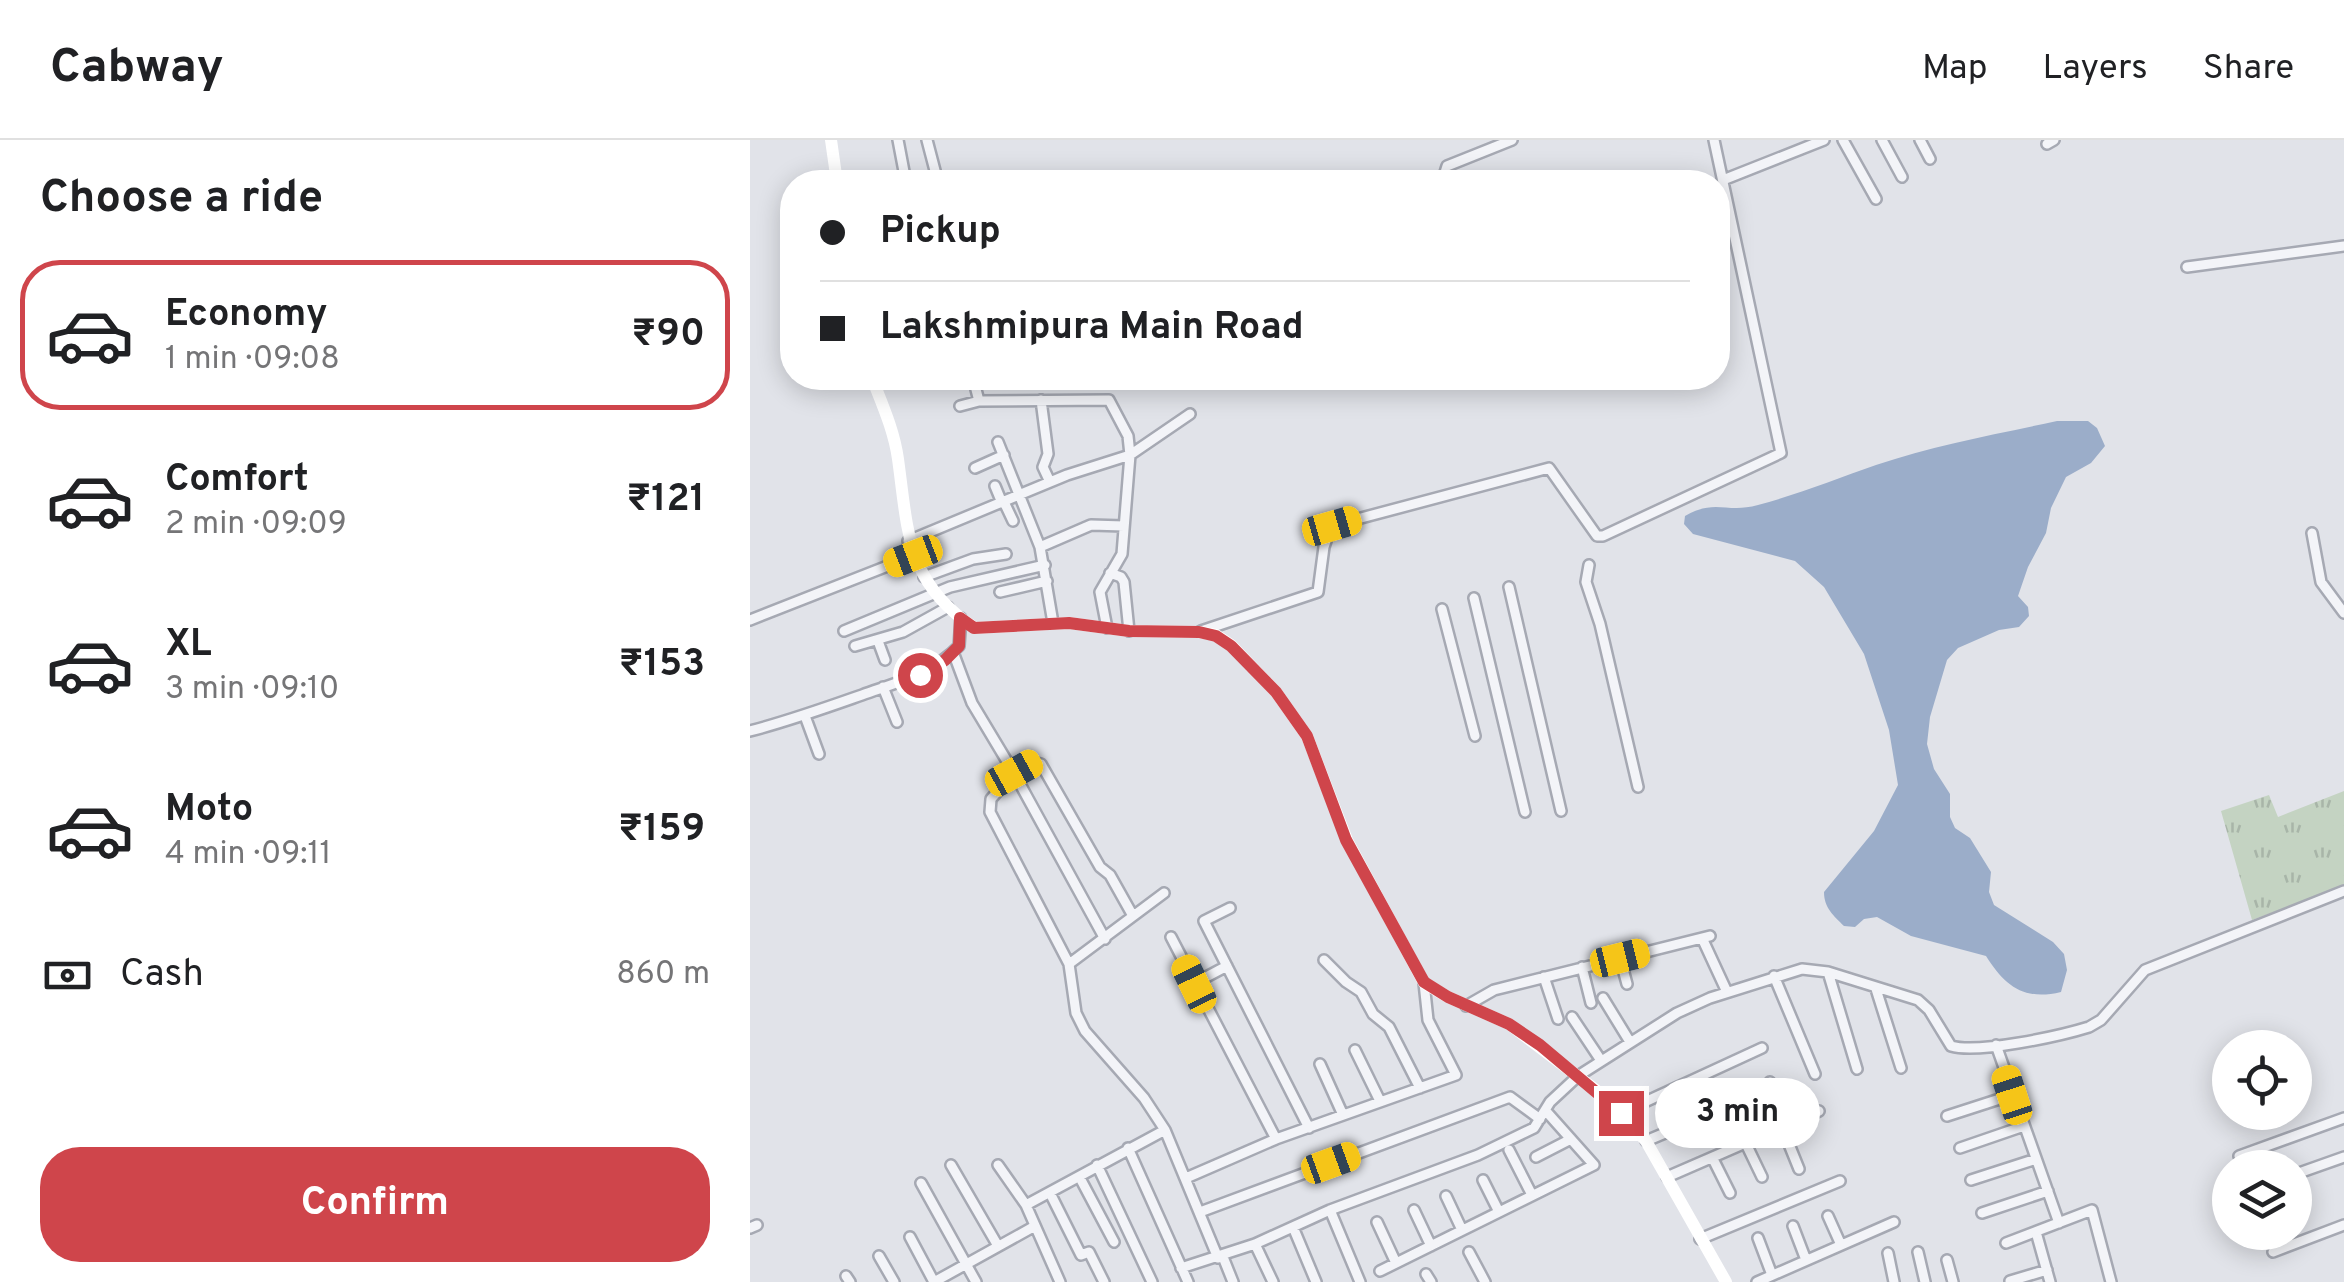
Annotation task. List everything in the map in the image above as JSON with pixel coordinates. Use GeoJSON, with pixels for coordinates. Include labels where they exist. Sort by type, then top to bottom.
{"type":"FeatureCollection","features":[{"type":"Feature","properties":{"kind":"main road"},"geometry":{"type":"LineString","coordinates":[[831,140],[835,170]]}},
{"type":"Feature","properties":{"kind":"main road"},"geometry":{"type":"LineString","coordinates":[[877,390],[894,435],[908,541],[924,577],[948,607],[974,628],[1053,623],[1129,631],[1199,632],[1216,636],[1248,661],[1307,736],[1346,840],[1424,982],[1509,1024],[1621,1113],[1646,1141],[1726,1282]]}},
{"type":"Feature","properties":{"kind":"street"},"geometry":{"type":"LineString","coordinates":[[898,140],[904,170]]}},
{"type":"Feature","properties":{"kind":"street"},"geometry":{"type":"LineString","coordinates":[[928,140],[935,170]]}},
{"type":"Feature","properties":{"kind":"street"},"geometry":{"type":"LineString","coordinates":[[1446,170],[1447,166],[1512,140]]}},
{"type":"Feature","properties":{"kind":"street"},"geometry":{"type":"LineString","coordinates":[[1714,140],[1721,170]]}},
{"type":"Feature","properties":{"kind":"street"},"geometry":{"type":"LineString","coordinates":[[1730,177],[1824,140]]}},
{"type":"Feature","properties":{"kind":"street"},"geometry":{"type":"LineString","coordinates":[[1844,140],[1876,199]]}},
{"type":"Feature","properties":{"kind":"street"},"geometry":{"type":"LineString","coordinates":[[1882,140],[1902,176]]}},
{"type":"Feature","properties":{"kind":"street"},"geometry":{"type":"LineString","coordinates":[[1920,140],[1930,159]]}},
{"type":"Feature","properties":{"kind":"street"},"geometry":{"type":"LineString","coordinates":[[1199,632],[1318,592],[1324,547],[1332,526],[1549,468],[1597,536],[1603,536],[1781,453],[1730,213]]}},
{"type":"Feature","properties":{"kind":"street"},"geometry":{"type":"LineString","coordinates":[[2187,266],[2344,246]]}},
{"type":"Feature","properties":{"kind":"street"},"geometry":{"type":"LineString","coordinates":[[976,390],[979,401]]}},
{"type":"Feature","properties":{"kind":"street"},"geometry":{"type":"LineString","coordinates":[[1041,400],[1048,454],[1043,466],[1050,482]]}},
{"type":"Feature","properties":{"kind":"street"},"geometry":{"type":"LineString","coordinates":[[960,406],[979,401],[1109,400],[1128,436],[1130,454],[1122,554],[1100,592],[1107,628]]}},
{"type":"Feature","properties":{"kind":"street"},"geometry":{"type":"LineString","coordinates":[[908,541],[1050,482],[1130,454],[1190,414]]}},
{"type":"Feature","properties":{"kind":"street"},"geometry":{"type":"LineString","coordinates":[[998,442],[1040,547],[1053,623]]}},
{"type":"Feature","properties":{"kind":"street"},"geometry":{"type":"LineString","coordinates":[[976,468],[1004,456]]}},
{"type":"Feature","properties":{"kind":"street"},"geometry":{"type":"LineString","coordinates":[[995,486],[1013,521]]}},
{"type":"Feature","properties":{"kind":"street"},"geometry":{"type":"LineString","coordinates":[[1040,547],[1091,525],[1124,526]]}},
{"type":"Feature","properties":{"kind":"street"},"geometry":{"type":"LineString","coordinates":[[2312,533],[2321,582],[2344,613]]}},
{"type":"Feature","properties":{"kind":"street"},"geometry":{"type":"LineString","coordinates":[[924,577],[973,559],[1006,554]]}},
{"type":"Feature","properties":{"kind":"street"},"geometry":{"type":"LineString","coordinates":[[750,620],[913,556]]}},
{"type":"Feature","properties":{"kind":"street"},"geometry":{"type":"LineString","coordinates":[[844,631],[950,587],[1045,565]]}},
{"type":"Feature","properties":{"kind":"street"},"geometry":{"type":"LineString","coordinates":[[1589,565],[1586,582],[1600,624],[1638,787]]}},
{"type":"Feature","properties":{"kind":"street"},"geometry":{"type":"LineString","coordinates":[[1110,573],[1124,582],[1129,631]]}},
{"type":"Feature","properties":{"kind":"street"},"geometry":{"type":"LineString","coordinates":[[1000,592],[1047,581]]}},
{"type":"Feature","properties":{"kind":"street"},"geometry":{"type":"LineString","coordinates":[[1509,587],[1561,811]]}},
{"type":"Feature","properties":{"kind":"street"},"geometry":{"type":"LineString","coordinates":[[1474,598],[1525,812]]}},
{"type":"Feature","properties":{"kind":"street"},"geometry":{"type":"LineString","coordinates":[[855,646],[904,632],[948,607]]}},
{"type":"Feature","properties":{"kind":"street"},"geometry":{"type":"LineString","coordinates":[[1442,609],[1475,736]]}},
{"type":"Feature","properties":{"kind":"street"},"geometry":{"type":"LineString","coordinates":[[750,730],[805,716],[920,675],[959,646],[960,618]]}},
{"type":"Feature","properties":{"kind":"street"},"geometry":{"type":"LineString","coordinates":[[878,641],[884,660]]}},
{"type":"Feature","properties":{"kind":"street"},"geometry":{"type":"LineString","coordinates":[[953,652],[972,703],[1105,939]]}},
{"type":"Feature","properties":{"kind":"street"},"geometry":{"type":"LineString","coordinates":[[883,687],[897,722]]}},
{"type":"Feature","properties":{"kind":"street"},"geometry":{"type":"LineString","coordinates":[[805,716],[819,754]]}},
{"type":"Feature","properties":{"kind":"street"},"geometry":{"type":"LineString","coordinates":[[1133,916],[1041,764],[1037,761],[1014,773],[991,799],[990,812],[1070,964],[1076,1013],[1085,1031],[1144,1098],[1165,1130],[1234,1282]]}},
{"type":"Feature","properties":{"kind":"street"},"geometry":{"type":"LineString","coordinates":[[1182,1268],[1256,1244],[1534,1128],[1578,1076],[1600,1059],[1677,1013],[1774,976],[1802,969],[1828,972],[1918,1000],[1929,1010],[1951,1046],[1960,1049],[1996,1045],[2089,1027],[2101,1020],[2145,970],[2344,892]]}},
{"type":"Feature","properties":{"kind":"street"},"geometry":{"type":"LineString","coordinates":[[1070,964],[1164,894]]}},
{"type":"Feature","properties":{"kind":"street"},"geometry":{"type":"LineString","coordinates":[[1230,908],[1204,921],[1309,1128]]}},
{"type":"Feature","properties":{"kind":"street"},"geometry":{"type":"LineString","coordinates":[[1171,936],[1276,1139]]}},
{"type":"Feature","properties":{"kind":"street"},"geometry":{"type":"LineString","coordinates":[[1466,1006],[1494,990],[1706,937],[1727,992]]}},
{"type":"Feature","properties":{"kind":"street"},"geometry":{"type":"LineString","coordinates":[[1620,958],[1628,984]]}},
{"type":"Feature","properties":{"kind":"street"},"geometry":{"type":"LineString","coordinates":[[1324,960],[1360,992],[1373,1014],[1389,1027],[1420,1088]]}},
{"type":"Feature","properties":{"kind":"street"},"geometry":{"type":"LineString","coordinates":[[1194,984],[1227,966]]}},
{"type":"Feature","properties":{"kind":"street"},"geometry":{"type":"LineString","coordinates":[[1582,968],[1591,1004]]}},
{"type":"Feature","properties":{"kind":"street"},"geometry":{"type":"LineString","coordinates":[[1828,972],[1857,1069]]}},
{"type":"Feature","properties":{"kind":"street"},"geometry":{"type":"LineString","coordinates":[[1774,976],[1814,1074]]}},
{"type":"Feature","properties":{"kind":"street"},"geometry":{"type":"LineString","coordinates":[[1544,977],[1558,1020]]}},
{"type":"Feature","properties":{"kind":"street"},"geometry":{"type":"LineString","coordinates":[[1186,1178],[1276,1139],[1456,1075],[1428,1020],[1424,982]]}},
{"type":"Feature","properties":{"kind":"street"},"geometry":{"type":"LineString","coordinates":[[1876,989],[1900,1068]]}},
{"type":"Feature","properties":{"kind":"street"},"geometry":{"type":"LineString","coordinates":[[1604,998],[1630,1042]]}},
{"type":"Feature","properties":{"kind":"street"},"geometry":{"type":"LineString","coordinates":[[1572,1016],[1600,1059]]}},
{"type":"Feature","properties":{"kind":"street"},"geometry":{"type":"LineString","coordinates":[[1996,1045],[2059,1223]]}},
{"type":"Feature","properties":{"kind":"street"},"geometry":{"type":"LineString","coordinates":[[1621,1113],[1762,1048]]}},
{"type":"Feature","properties":{"kind":"street"},"geometry":{"type":"LineString","coordinates":[[1355,1050],[1380,1102]]}},
{"type":"Feature","properties":{"kind":"street"},"geometry":{"type":"LineString","coordinates":[[1320,1064],[1344,1115]]}},
{"type":"Feature","properties":{"kind":"street"},"geometry":{"type":"LineString","coordinates":[[1770,1082],[1799,1169]]}},
{"type":"Feature","properties":{"kind":"street"},"geometry":{"type":"LineString","coordinates":[[1646,1141],[1755,1095]]}},
{"type":"Feature","properties":{"kind":"street"},"geometry":{"type":"LineString","coordinates":[[1946,1116],[2012,1095]]}},
{"type":"Feature","properties":{"kind":"street"},"geometry":{"type":"LineString","coordinates":[[1200,1212],[1510,1097],[1543,1114],[1594,1165],[1380,1271]]}},
{"type":"Feature","properties":{"kind":"street"},"geometry":{"type":"LineString","coordinates":[[1668,1177],[1819,1111]]}},
{"type":"Feature","properties":{"kind":"street"},"geometry":{"type":"LineString","coordinates":[[2256,1150],[2344,1118]]}},
{"type":"Feature","properties":{"kind":"street"},"geometry":{"type":"LineString","coordinates":[[1736,1124],[1762,1177]]}},
{"type":"Feature","properties":{"kind":"street"},"geometry":{"type":"LineString","coordinates":[[1960,1148],[2024,1126]]}},
{"type":"Feature","properties":{"kind":"street"},"geometry":{"type":"LineString","coordinates":[[1026,1205],[1165,1130]]}},
{"type":"Feature","properties":{"kind":"street"},"geometry":{"type":"LineString","coordinates":[[1536,1157],[1571,1139]]}},
{"type":"Feature","properties":{"kind":"street"},"geometry":{"type":"LineString","coordinates":[[1128,1148],[1188,1282]]}},
{"type":"Feature","properties":{"kind":"street"},"geometry":{"type":"LineString","coordinates":[[1509,1150],[1532,1195]]}},
{"type":"Feature","properties":{"kind":"street"},"geometry":{"type":"LineString","coordinates":[[2312,1168],[2344,1157]]}},
{"type":"Feature","properties":{"kind":"street"},"geometry":{"type":"LineString","coordinates":[[1713,1158],[1730,1194]]}},
{"type":"Feature","properties":{"kind":"street"},"geometry":{"type":"LineString","coordinates":[[1972,1180],[2036,1159]]}},
{"type":"Feature","properties":{"kind":"street"},"geometry":{"type":"LineString","coordinates":[[951,1165],[998,1246]]}},
{"type":"Feature","properties":{"kind":"street"},"geometry":{"type":"LineString","coordinates":[[998,1165],[1026,1205],[1060,1282]]}},
{"type":"Feature","properties":{"kind":"street"},"geometry":{"type":"LineString","coordinates":[[1096,1165],[1152,1282]]}},
{"type":"Feature","properties":{"kind":"street"},"geometry":{"type":"LineString","coordinates":[[1080,1178],[1114,1242]]}},
{"type":"Feature","properties":{"kind":"street"},"geometry":{"type":"LineString","coordinates":[[1483,1180],[1498,1212]]}},
{"type":"Feature","properties":{"kind":"street"},"geometry":{"type":"LineString","coordinates":[[1700,1239],[1840,1181]]}},
{"type":"Feature","properties":{"kind":"street"},"geometry":{"type":"LineString","coordinates":[[922,1183],[976,1282]]}},
{"type":"Feature","properties":{"kind":"street"},"geometry":{"type":"LineString","coordinates":[[1982,1213],[2048,1191]]}},
{"type":"Feature","properties":{"kind":"street"},"geometry":{"type":"LineString","coordinates":[[1050,1193],[1082,1255],[1089,1252],[1104,1282]]}},
{"type":"Feature","properties":{"kind":"street"},"geometry":{"type":"LineString","coordinates":[[1446,1196],[1462,1230]]}},
{"type":"Feature","properties":{"kind":"street"},"geometry":{"type":"LineString","coordinates":[[1330,1210],[1360,1282]]}},
{"type":"Feature","properties":{"kind":"street"},"geometry":{"type":"LineString","coordinates":[[1414,1210],[1431,1246]]}},
{"type":"Feature","properties":{"kind":"street"},"geometry":{"type":"LineString","coordinates":[[2006,1243],[2092,1210],[2112,1282]]}},
{"type":"Feature","properties":{"kind":"street"},"geometry":{"type":"LineString","coordinates":[[1828,1216],[1841,1245]]}},
{"type":"Feature","properties":{"kind":"street"},"geometry":{"type":"LineString","coordinates":[[1377,1222],[1396,1263]]}},
{"type":"Feature","properties":{"kind":"street"},"geometry":{"type":"LineString","coordinates":[[1756,1282],[1894,1222]]}},
{"type":"Feature","properties":{"kind":"street"},"geometry":{"type":"LineString","coordinates":[[2273,1252],[2344,1225]]}},
{"type":"Feature","properties":{"kind":"street"},"geometry":{"type":"LineString","coordinates":[[910,1237],[934,1282],[1035,1226]]}},
{"type":"Feature","properties":{"kind":"street"},"geometry":{"type":"LineString","coordinates":[[1793,1226],[1806,1260]]}},
{"type":"Feature","properties":{"kind":"street"},"geometry":{"type":"LineString","coordinates":[[1293,1227],[1316,1282]]}},
{"type":"Feature","properties":{"kind":"street"},"geometry":{"type":"LineString","coordinates":[[2036,1232],[2050,1282]]}},
{"type":"Feature","properties":{"kind":"street"},"geometry":{"type":"LineString","coordinates":[[1758,1238],[1772,1275]]}},
{"type":"Feature","properties":{"kind":"street"},"geometry":{"type":"LineString","coordinates":[[1256,1244],[1273,1282]]}},
{"type":"Feature","properties":{"kind":"street"},"geometry":{"type":"LineString","coordinates":[[1470,1252],[1486,1282]]}},
{"type":"Feature","properties":{"kind":"street"},"geometry":{"type":"LineString","coordinates":[[1918,1252],[1925,1282]]}},
{"type":"Feature","properties":{"kind":"street"},"geometry":{"type":"LineString","coordinates":[[1888,1253],[1894,1282]]}},
{"type":"Feature","properties":{"kind":"street"},"geometry":{"type":"LineString","coordinates":[[880,1256],[894,1282]]}},
{"type":"Feature","properties":{"kind":"street"},"geometry":{"type":"LineString","coordinates":[[1948,1260],[1953,1282]]}},
{"type":"Feature","properties":{"kind":"street"},"geometry":{"type":"LineString","coordinates":[[2010,1281],[2047,1270]]}},
{"type":"Feature","properties":{"kind":"green space"},"geometry":{"type":"Polygon","coordinates":[[[2344,791],[2344,886],[2252,920],[2221,811],[2269,795],[2278,817],[2344,791]]]}},
{"type":"Feature","properties":{"kind":"water"},"geometry":{"type":"Polygon","coordinates":[[[2057,421],[2088,421],[2097,428],[2105,446],[2091,463],[2066,477],[2051,508],[2046,533],[2018,596],[2028,607],[2029,616],[2019,627],[1999,630],[1958,648],[1947,660],[1930,717],[1927,744],[1934,769],[1950,794],[1950,817],[1955,828],[1970,838],[1991,872],[1989,892],[1994,905],[2053,942],[2064,954],[2067,970],[2061,992],[2036,994],[2008,983],[1986,956],[1911,936],[1877,917],[1864,919],[1855,927],[1844,926],[1830,911],[1824,892],[1874,831],[1898,785],[1889,730],[1864,654],[1824,587],[1795,561],[1693,534],[1684,524],[1685,516],[1705,508],[1758,505],[1920,452],[2057,421]]]}},
{"type":"Feature","properties":{"kind":"route"},"geometry":{"type":"LineString","coordinates":[[920,675],[959,646],[960,618],[974,628],[1069,623],[1216,636],[1248,661],[1307,736],[1346,840],[1424,982],[1509,1024],[1621,1113]]}}]}
